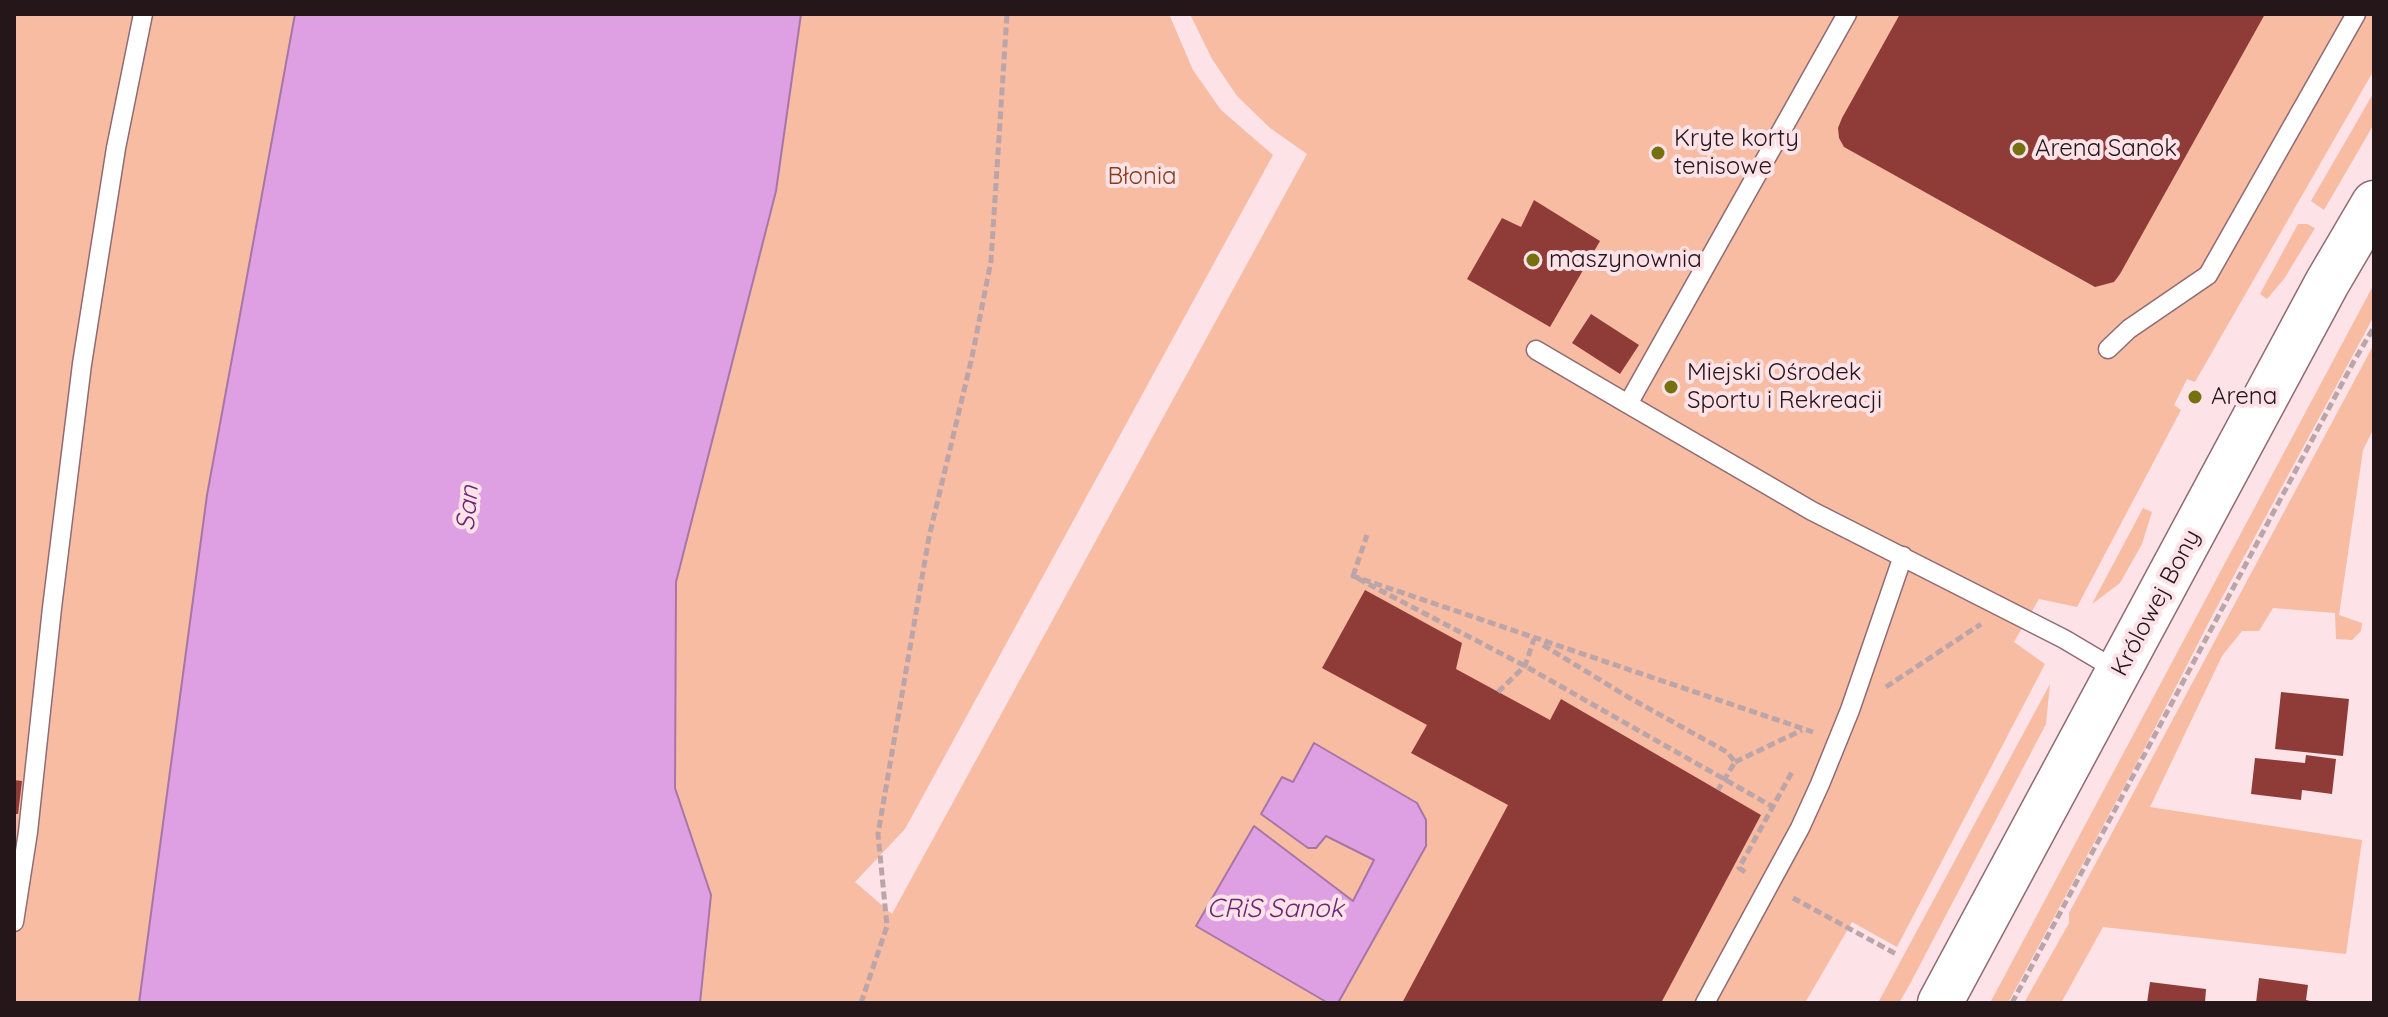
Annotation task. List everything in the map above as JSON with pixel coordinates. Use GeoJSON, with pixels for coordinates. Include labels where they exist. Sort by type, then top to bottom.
{"type":"FeatureCollection","features":[{"type":"Feature","properties":{"kind":"main road","name":"Królowej Bony"},"geometry":{"type":"LineString","coordinates":[[1940,1003],[2327,283],[2374,203]]}},
{"type":"Feature","properties":{"kind":"lane"},"geometry":{"type":"LineString","coordinates":[[14,922],[28,832],[82,364],[116,148],[143,14]]}},
{"type":"Feature","properties":{"kind":"lane"},"geometry":{"type":"LineString","coordinates":[[1628,404],[1847,14]]}},
{"type":"Feature","properties":{"kind":"lane"},"geometry":{"type":"LineString","coordinates":[[2108,349],[2129,329],[2208,275],[2356,14]]}},
{"type":"Feature","properties":{"kind":"lane"},"geometry":{"type":"LineString","coordinates":[[1536,350],[1812,511],[2064,639],[2120,671]]}},
{"type":"Feature","properties":{"kind":"lane"},"geometry":{"type":"LineString","coordinates":[[1705,1003],[1800,828],[1850,710],[1903,556]]}},
{"type":"Feature","properties":{"kind":"path"},"geometry":{"type":"LineString","coordinates":[[861,1003],[887,926],[878,834],[929,537],[972,357],[991,261],[1007,14]]}},
{"type":"Feature","properties":{"kind":"path"},"geometry":{"type":"LineString","coordinates":[[2012,1003],[2345,376],[2374,327]]}},
{"type":"Feature","properties":{"kind":"path"},"geometry":{"type":"LineString","coordinates":[[1353,576],[1367,535]]}},
{"type":"Feature","properties":{"kind":"path"},"geometry":{"type":"LineString","coordinates":[[1353,576],[1812,733],[1977,628],[1996,605]]}},
{"type":"Feature","properties":{"kind":"path"},"geometry":{"type":"LineString","coordinates":[[1353,576],[1525,666],[1775,808]]}},
{"type":"Feature","properties":{"kind":"path"},"geometry":{"type":"LineString","coordinates":[[1498,692],[1525,666],[1534,639]]}},
{"type":"Feature","properties":{"kind":"path"},"geometry":{"type":"LineString","coordinates":[[1534,639],[1628,697],[1727,752],[1735,762]]}},
{"type":"Feature","properties":{"kind":"path"},"geometry":{"type":"LineString","coordinates":[[1718,790],[1735,762],[1802,730]]}},
{"type":"Feature","properties":{"kind":"green space"},"geometry":{"type":"Polygon","coordinates":[[[14,14],[295,14],[207,495],[139,1003],[14,1003],[14,14]]]}},
{"type":"Feature","properties":{"kind":"green space","name":"Miejski Ośrodek Sportu i Rekreacji"},"geometry":{"type":"Polygon","coordinates":[[[801,14],[1169,14],[1193,70],[1221,110],[1273,155],[905,829],[855,882],[892,914],[1307,154],[1270,128],[1237,96],[1212,59],[1190,14],[2374,14],[2374,70],[2195,382],[2187,379],[2174,405],[2181,410],[2077,607],[2039,599],[2014,642],[2045,664],[1897,947],[1852,922],[1805,1003],[700,1003],[711,895],[675,788],[676,582],[776,191],[801,14]]]}},
{"type":"Feature","properties":{"kind":"green space"},"geometry":{"type":"Polygon","coordinates":[[[2374,92],[2374,124],[2324,210],[2311,201],[2374,92]]]}},
{"type":"Feature","properties":{"kind":"green space"},"geometry":{"type":"Polygon","coordinates":[[[2298,224],[2315,228],[2284,279],[2267,299],[2260,294],[2298,224]]]}},
{"type":"Feature","properties":{"kind":"green space"},"geometry":{"type":"Polygon","coordinates":[[[2374,284],[2374,316],[2142,753],[2008,1003],[1990,1003],[2374,284]]]}},
{"type":"Feature","properties":{"kind":"green space"},"geometry":{"type":"Polygon","coordinates":[[[2374,344],[2374,428],[2363,450],[2339,615],[2362,623],[2361,631],[2352,640],[2336,639],[2335,613],[2273,608],[2259,631],[2242,631],[2222,656],[2150,807],[2362,840],[2346,954],[2103,927],[2061,1003],[2024,1003],[2069,923],[2069,913],[2374,344]]]}},
{"type":"Feature","properties":{"kind":"green space"},"geometry":{"type":"Polygon","coordinates":[[[2143,508],[2152,512],[2142,544],[2120,583],[2092,604],[2143,508]]]}},
{"type":"Feature","properties":{"kind":"green space"},"geometry":{"type":"Polygon","coordinates":[[[2050,684],[2046,724],[1911,982],[1899,1003],[1878,1003],[2050,684]]]}},
{"type":"Feature","properties":{"kind":"water","name":"San"},"geometry":{"type":"Polygon","coordinates":[[[295,14],[801,14],[776,191],[676,582],[675,788],[711,895],[700,1003],[139,1003],[207,495],[295,14]]]}},
{"type":"Feature","properties":{"kind":"water","name":"CRiS Sanok"},"geometry":{"type":"Polygon","coordinates":[[[1314,743],[1417,803],[1426,820],[1426,846],[1338,1003],[1328,1003],[1196,926],[1254,826],[1353,901],[1374,860],[1326,836],[1316,848],[1308,848],[1261,814],[1282,777],[1293,782],[1314,743]]]}},
{"type":"Feature","properties":{"kind":"building","name":"Arena Sanok"},"geometry":{"type":"Polygon","coordinates":[[[1900,14],[2265,14],[2120,274],[2114,282],[2095,287],[1844,147],[1838,128],[1842,118],[1900,14]]]}},
{"type":"Feature","properties":{"kind":"building","name":"maszynownia"},"geometry":{"type":"Polygon","coordinates":[[[1534,200],[1600,241],[1550,327],[1467,279],[1502,218],[1521,227],[1534,200]]]}},
{"type":"Feature","properties":{"kind":"building"},"geometry":{"type":"Polygon","coordinates":[[[1591,314],[1639,345],[1620,374],[1572,343],[1591,314]]]}},
{"type":"Feature","properties":{"kind":"building"},"geometry":{"type":"Polygon","coordinates":[[[1365,590],[1462,643],[1456,669],[1550,720],[1561,699],[1761,815],[1661,1003],[1402,1003],[1508,805],[1411,753],[1427,725],[1322,668],[1365,590]]]}},
{"type":"Feature","properties":{"kind":"building"},"geometry":{"type":"Polygon","coordinates":[[[2281,692],[2349,699],[2343,756],[2275,749],[2281,692]]]}},
{"type":"Feature","properties":{"kind":"building"},"geometry":{"type":"Polygon","coordinates":[[[2306,755],[2336,759],[2332,794],[2302,790],[2301,800],[2251,794],[2255,758],[2305,763],[2306,755]]]}},
{"type":"Feature","properties":{"kind":"building"},"geometry":{"type":"Polygon","coordinates":[[[14,780],[22,781],[18,814],[14,814],[14,780]]]}},
{"type":"Feature","properties":{"kind":"building"},"geometry":{"type":"Polygon","coordinates":[[[2259,978],[2308,985],[2306,1000],[2318,1003],[2256,1003],[2259,978]]]}},
{"type":"Feature","properties":{"kind":"building"},"geometry":{"type":"Polygon","coordinates":[[[2150,982],[2206,989],[2205,1003],[2147,1003],[2150,982]]]}},
{"type":"Feature","properties":{"kind":"place","name":"Arena Sanok"},"geometry":{"type":"Point","coordinates":[2019,149]}},
{"type":"Feature","properties":{"kind":"place","name":"Kryte korty tenisowe"},"geometry":{"type":"Point","coordinates":[1658,153]}},
{"type":"Feature","properties":{"kind":"place","name":"maszynownia"},"geometry":{"type":"Point","coordinates":[1533,260]}},
{"type":"Feature","properties":{"kind":"place","name":"Miejski Ośrodek Sportu i Rekreacji"},"geometry":{"type":"Point","coordinates":[1671,387]}},
{"type":"Feature","properties":{"kind":"place","name":"Arena"},"geometry":{"type":"Point","coordinates":[2195,397]}},
{"type":"Feature","properties":{"kind":"park label","name":"Błonia"},"geometry":{"type":"Point","coordinates":[1142,177]}}]}
